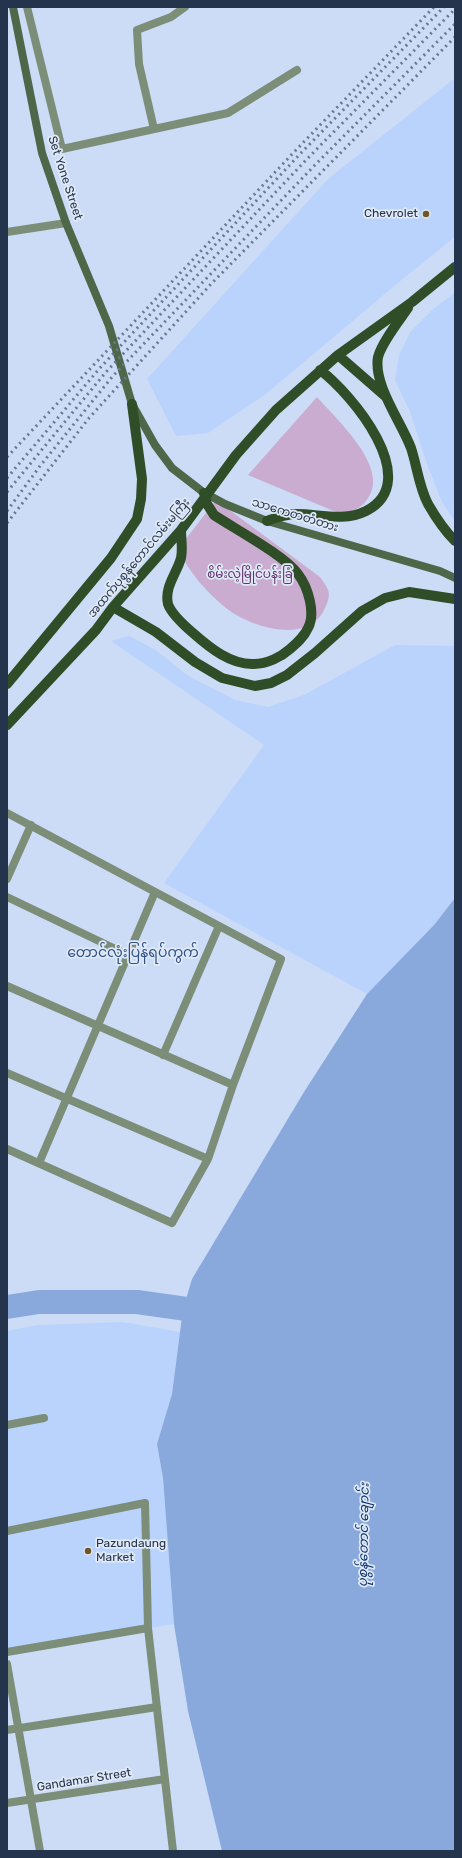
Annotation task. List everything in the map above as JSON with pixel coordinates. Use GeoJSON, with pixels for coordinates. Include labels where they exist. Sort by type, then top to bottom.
{"type":"FeatureCollection","features":[{"type":"Feature","properties":{"kind":"main road","name":"Set Yone Street"},"geometry":{"type":"LineString","coordinates":[[13,7],[42,153],[66,223],[110,326]]}},
{"type":"Feature","properties":{"kind":"main road"},"geometry":{"type":"LineString","coordinates":[[455,267],[412,302],[382,348],[378,358],[379,373],[385,396],[410,447],[427,502],[444,529],[455,541]]}},
{"type":"Feature","properties":{"kind":"main road","name":"အထက်ပုစွန်တောင်လမ်းမကြီး"},"geometry":{"type":"LineString","coordinates":[[7,725],[96,630],[113,607],[182,530],[236,455],[276,410],[338,355],[412,302]]}},
{"type":"Feature","properties":{"kind":"main road","name":"သာကေတတံတား"},"geometry":{"type":"LineString","coordinates":[[110,326],[132,404],[155,445],[172,468],[204,492],[225,504],[267,521],[386,554],[440,571],[455,578]]}},
{"type":"Feature","properties":{"kind":"main road"},"geometry":{"type":"LineString","coordinates":[[338,355],[385,396]]}},
{"type":"Feature","properties":{"kind":"main road"},"geometry":{"type":"LineString","coordinates":[[267,521],[281,516],[296,514],[336,517],[356,514],[366,511],[378,501],[384,493],[388,480],[386,464],[380,442],[370,424],[354,403],[332,379],[320,370]]}},
{"type":"Feature","properties":{"kind":"main road"},"geometry":{"type":"LineString","coordinates":[[8,680],[111,558],[137,519],[141,499],[142,479],[132,404]]}},
{"type":"Feature","properties":{"kind":"main road"},"geometry":{"type":"LineString","coordinates":[[182,530],[181,556],[169,584],[168,604],[182,624],[218,653],[240,663],[255,664],[283,655],[309,628],[311,615],[309,597],[305,584],[298,573],[279,557],[214,515],[207,504],[204,492]]}},
{"type":"Feature","properties":{"kind":"main road"},"geometry":{"type":"LineString","coordinates":[[113,607],[156,632],[195,662],[222,678],[255,686],[271,683],[287,675],[315,653],[362,611],[385,598],[409,592],[455,599]]}},
{"type":"Feature","properties":{"kind":"street"},"geometry":{"type":"LineString","coordinates":[[27,7],[62,149],[228,113],[297,70]]}},
{"type":"Feature","properties":{"kind":"street"},"geometry":{"type":"LineString","coordinates":[[154,129],[139,64],[137,30],[171,17],[185,7]]}},
{"type":"Feature","properties":{"kind":"street"},"geometry":{"type":"LineString","coordinates":[[7,232],[66,223]]}},
{"type":"Feature","properties":{"kind":"street"},"geometry":{"type":"LineString","coordinates":[[7,812],[281,959],[233,1085],[208,1159],[172,1223],[7,1149]]}},
{"type":"Feature","properties":{"kind":"street"},"geometry":{"type":"LineString","coordinates":[[7,879],[31,825]]}},
{"type":"Feature","properties":{"kind":"street"},"geometry":{"type":"LineString","coordinates":[[38,1163],[155,892]]}},
{"type":"Feature","properties":{"kind":"street"},"geometry":{"type":"LineString","coordinates":[[7,897],[128,955]]}},
{"type":"Feature","properties":{"kind":"street"},"geometry":{"type":"LineString","coordinates":[[163,1055],[219,926]]}},
{"type":"Feature","properties":{"kind":"street"},"geometry":{"type":"LineString","coordinates":[[7,986],[233,1085]]}},
{"type":"Feature","properties":{"kind":"street"},"geometry":{"type":"LineString","coordinates":[[7,1073],[208,1159]]}},
{"type":"Feature","properties":{"kind":"street"},"geometry":{"type":"LineString","coordinates":[[7,1426],[44,1418]]}},
{"type":"Feature","properties":{"kind":"street"},"geometry":{"type":"LineString","coordinates":[[7,1531],[145,1503],[148,1628],[173,1851]]}},
{"type":"Feature","properties":{"kind":"street"},"geometry":{"type":"LineString","coordinates":[[7,1652],[148,1628]]}},
{"type":"Feature","properties":{"kind":"street"},"geometry":{"type":"LineString","coordinates":[[7,1664],[40,1851]]}},
{"type":"Feature","properties":{"kind":"street"},"geometry":{"type":"LineString","coordinates":[[7,1730],[157,1707]]}},
{"type":"Feature","properties":{"kind":"street","name":"Gandamar Street"},"geometry":{"type":"LineString","coordinates":[[7,1803],[30,1801],[165,1779]]}},
{"type":"Feature","properties":{"kind":"shaded area"},"geometry":{"type":"Polygon","coordinates":[[[455,78],[455,237],[266,394],[208,433],[176,436],[147,379],[328,179],[455,78]]]}},
{"type":"Feature","properties":{"kind":"shaded area"},"geometry":{"type":"Polygon","coordinates":[[[455,292],[455,521],[442,502],[427,464],[410,412],[395,380],[399,356],[410,332],[431,311],[455,292]]]}},
{"type":"Feature","properties":{"kind":"shaded area"},"geometry":{"type":"Polygon","coordinates":[[[129,636],[156,650],[187,675],[235,700],[268,707],[304,695],[395,645],[455,646],[455,898],[434,925],[367,994],[164,883],[264,745],[111,641],[129,636]]]}},
{"type":"Feature","properties":{"kind":"shaded area","name":"Pazundaung Market"},"geometry":{"type":"Polygon","coordinates":[[[123,1322],[180,1332],[172,1394],[157,1444],[163,1478],[174,1624],[7,1652],[7,1331],[37,1325],[123,1322]]]}},
{"type":"Feature","properties":{"kind":"green space"},"geometry":{"type":"Polygon","coordinates":[[[317,397],[359,446],[368,461],[373,475],[372,489],[366,501],[360,507],[352,511],[336,512],[248,475],[317,397]]]}},
{"type":"Feature","properties":{"kind":"green space","name":"စိမ်းလဲ့မြိုင်ပန်းခြံ"},"geometry":{"type":"Polygon","coordinates":[[[216,500],[320,577],[328,589],[329,596],[324,610],[316,621],[305,627],[292,630],[263,626],[236,615],[226,608],[199,581],[187,566],[178,549],[216,500]]]}},
{"type":"Feature","properties":{"kind":"water","name":"ပုစွန်တောင် ချောင်း"},"geometry":{"type":"Polygon","coordinates":[[[455,898],[455,1851],[222,1851],[188,1711],[174,1624],[163,1478],[157,1444],[172,1394],[183,1309],[192,1279],[304,1092],[367,994],[434,925],[455,898]]]}},
{"type":"Feature","properties":{"kind":"waterway"},"geometry":{"type":"LineString","coordinates":[[7,1307],[39,1302],[137,1302],[215,1313]]}},
{"type":"Feature","properties":{"kind":"railway"},"geometry":{"type":"LineString","coordinates":[[7,457],[296,150],[434,7]]}},
{"type":"Feature","properties":{"kind":"railway"},"geometry":{"type":"LineString","coordinates":[[7,478],[99,369],[300,154],[444,7]]}},
{"type":"Feature","properties":{"kind":"railway"},"geometry":{"type":"LineString","coordinates":[[7,492],[106,372],[306,160],[455,9]]}},
{"type":"Feature","properties":{"kind":"railway"},"geometry":{"type":"LineString","coordinates":[[7,511],[40,466],[112,377],[314,166],[455,24]]}},
{"type":"Feature","properties":{"kind":"railway"},"geometry":{"type":"LineString","coordinates":[[7,523],[89,418],[212,283],[455,37]]}},
{"type":"Feature","properties":{"kind":"place","name":"Chevrolet"},"geometry":{"type":"Point","coordinates":[426,214]}},
{"type":"Feature","properties":{"kind":"place","name":"Pazundaung Market"},"geometry":{"type":"Point","coordinates":[88,1551]}},
{"type":"Feature","properties":{"kind":"district","name":"တောင်လုံးပြန်ရပ်ကွက်"},"geometry":{"type":"Point","coordinates":[133,953]}}]}
